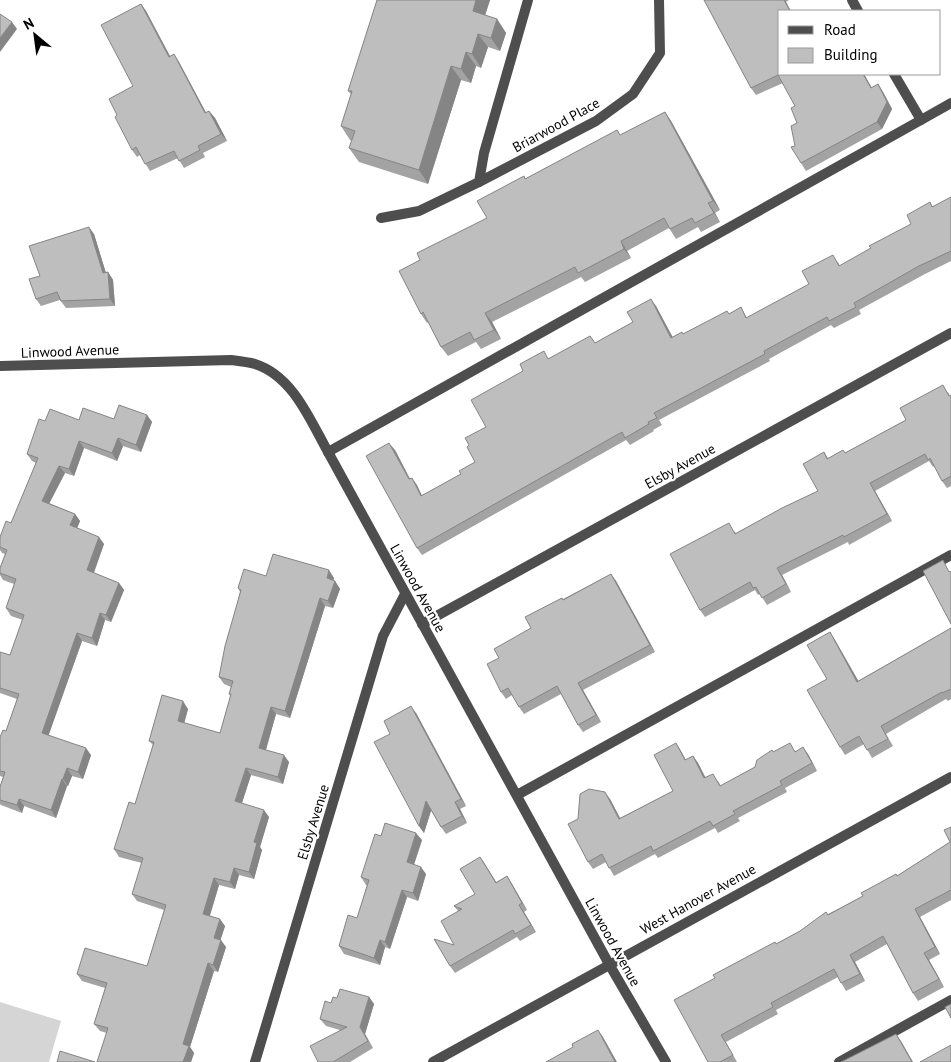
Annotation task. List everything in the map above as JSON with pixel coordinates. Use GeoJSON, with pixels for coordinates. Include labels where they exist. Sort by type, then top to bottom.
{"type":"FeatureCollection","features":[{"type":"Feature","properties":{"kind":"street"},"geometry":{"type":"LineString","coordinates":[[479,182],[484,154],[528,0]]}},
{"type":"Feature","properties":{"kind":"street","name":"Briarwood Place"},"geometry":{"type":"LineString","coordinates":[[381,218],[419,211],[479,182],[596,121],[633,94],[660,53],[659,0]]}},
{"type":"Feature","properties":{"kind":"street"},"geometry":{"type":"LineString","coordinates":[[895,75],[921,120]]}},
{"type":"Feature","properties":{"kind":"street"},"geometry":{"type":"LineString","coordinates":[[328,452],[951,103]]}},
{"type":"Feature","properties":{"kind":"street","name":"Elsby Avenue"},"geometry":{"type":"LineString","coordinates":[[422,624],[951,333]]}},
{"type":"Feature","properties":{"kind":"street","name":"Linwood Avenue"},"geometry":{"type":"LineString","coordinates":[[0,366],[231,360],[255,364],[277,375],[292,390],[328,452],[609,964],[666,1062]]}},
{"type":"Feature","properties":{"kind":"street"},"geometry":{"type":"LineString","coordinates":[[517,795],[951,555]]}},
{"type":"Feature","properties":{"kind":"street","name":"Elsby Avenue"},"geometry":{"type":"LineString","coordinates":[[255,1062],[383,636],[405,594]]}},
{"type":"Feature","properties":{"kind":"street","name":"West Hanover Avenue"},"geometry":{"type":"LineString","coordinates":[[433,1062],[951,777]]}},
{"type":"Feature","properties":{"kind":"street"},"geometry":{"type":"LineString","coordinates":[[839,1062],[951,1000]]}},
{"type":"Feature","properties":{"kind":"shaded area"},"geometry":{"type":"Polygon","coordinates":[[[0,1002],[61,1021],[49,1062],[0,1062],[0,1002]]]}},
{"type":"Feature","properties":{"kind":"building"},"geometry":{"type":"Polygon","coordinates":[[[377,0],[476,0],[473,11],[497,19],[491,38],[478,34],[472,54],[466,52],[461,69],[451,66],[419,170],[349,148],[355,131],[341,126],[352,91],[348,91],[377,0]]]}},
{"type":"Feature","properties":{"kind":"building"},"geometry":{"type":"Polygon","coordinates":[[[704,0],[784,0],[789,10],[778,10],[778,75],[751,88],[704,0]]]}},
{"type":"Feature","properties":{"kind":"building"},"geometry":{"type":"Polygon","coordinates":[[[141,4],[169,57],[174,54],[205,113],[209,111],[221,134],[198,146],[200,150],[179,161],[174,151],[145,164],[136,147],[132,150],[115,117],[117,115],[109,99],[133,86],[101,25],[141,4]]]}},
{"type":"Feature","properties":{"kind":"building"},"geometry":{"type":"Polygon","coordinates":[[[0,14],[12,22],[0,38],[0,14]]]}},
{"type":"Feature","properties":{"kind":"building"},"geometry":{"type":"Polygon","coordinates":[[[778,75],[864,75],[871,88],[878,84],[887,102],[877,122],[801,163],[791,147],[795,146],[791,126],[797,123],[791,108],[795,106],[778,75]]]}},
{"type":"Feature","properties":{"kind":"building"},"geometry":{"type":"Polygon","coordinates":[[[665,112],[713,201],[708,203],[714,213],[695,223],[692,218],[670,229],[664,218],[621,241],[624,249],[578,273],[575,267],[485,313],[494,330],[474,340],[470,332],[441,347],[423,312],[421,314],[399,271],[420,260],[417,253],[487,218],[477,201],[524,176],[525,179],[617,130],[620,135],[665,112]]]}},
{"type":"Feature","properties":{"kind":"building"},"geometry":{"type":"Polygon","coordinates":[[[951,197],[951,251],[919,266],[854,303],[856,307],[829,321],[827,317],[764,351],[765,354],[654,413],[657,418],[625,438],[622,432],[417,548],[366,456],[389,443],[409,479],[412,478],[421,496],[461,474],[459,471],[475,462],[467,447],[469,445],[465,438],[486,427],[471,400],[523,371],[520,364],[544,351],[548,359],[590,336],[595,343],[633,322],[627,312],[651,299],[671,338],[682,332],[683,334],[727,311],[729,314],[741,307],[746,318],[809,284],[802,271],[833,255],[839,266],[871,248],[869,246],[911,224],[907,215],[930,202],[932,207],[951,197]]]}},
{"type":"Feature","properties":{"kind":"building"},"geometry":{"type":"Polygon","coordinates":[[[89,227],[103,273],[108,272],[110,299],[61,301],[57,292],[36,299],[29,279],[40,276],[29,246],[89,227]]]}},
{"type":"Feature","properties":{"kind":"building"},"geometry":{"type":"Polygon","coordinates":[[[943,385],[949,396],[951,395],[951,476],[942,481],[930,458],[928,460],[925,454],[870,483],[887,514],[844,537],[843,535],[777,568],[786,584],[762,598],[756,587],[753,588],[750,582],[700,610],[670,554],[729,523],[735,534],[818,491],[803,464],[824,452],[827,459],[843,450],[845,453],[906,420],[900,408],[943,385]]]}},
{"type":"Feature","properties":{"kind":"building"},"geometry":{"type":"Polygon","coordinates":[[[119,405],[147,415],[136,445],[118,438],[112,453],[79,441],[69,469],[59,466],[42,501],[75,514],[70,525],[99,537],[87,570],[119,583],[106,615],[100,613],[92,638],[77,633],[42,733],[86,748],[78,772],[67,768],[51,810],[19,799],[17,805],[0,800],[0,787],[5,772],[0,771],[0,737],[3,730],[6,731],[19,694],[0,688],[0,652],[10,655],[24,615],[6,608],[16,579],[0,573],[7,550],[0,547],[0,537],[6,521],[11,523],[38,458],[27,454],[39,419],[45,421],[50,409],[79,420],[83,408],[114,419],[119,405]]]}},
{"type":"Feature","properties":{"kind":"building"},"geometry":{"type":"Polygon","coordinates":[[[273,554],[329,570],[327,578],[335,581],[328,601],[320,598],[285,711],[271,707],[259,748],[284,755],[278,777],[246,768],[235,801],[264,810],[254,842],[257,843],[249,872],[234,868],[230,882],[214,878],[203,914],[220,919],[214,938],[221,940],[213,965],[208,963],[183,1044],[189,1046],[183,1062],[97,1062],[108,1028],[94,1024],[107,983],[77,974],[85,948],[147,966],[166,905],[132,894],[143,858],[114,849],[129,802],[135,804],[154,742],[149,741],[162,695],[183,701],[178,721],[220,733],[233,681],[219,677],[225,646],[241,590],[238,588],[244,569],[266,576],[273,554]]]}},
{"type":"Feature","properties":{"kind":"building"},"geometry":{"type":"Polygon","coordinates":[[[943,560],[951,573],[951,624],[923,571],[943,560]]]}},
{"type":"Feature","properties":{"kind":"building"},"geometry":{"type":"Polygon","coordinates":[[[611,574],[650,645],[578,683],[596,715],[578,725],[557,686],[519,707],[508,688],[501,692],[487,664],[499,658],[494,649],[531,628],[525,617],[562,598],[563,600],[611,574]]]}},
{"type":"Feature","properties":{"kind":"building"},"geometry":{"type":"Polygon","coordinates":[[[951,628],[951,689],[942,692],[881,726],[888,739],[867,750],[859,736],[840,747],[807,690],[827,679],[807,645],[830,632],[857,682],[951,628]]]}},
{"type":"Feature","properties":{"kind":"building"},"geometry":{"type":"Polygon","coordinates":[[[411,706],[461,799],[455,802],[462,816],[441,827],[426,801],[419,826],[374,742],[390,734],[384,721],[411,706]]]}},
{"type":"Feature","properties":{"kind":"building"},"geometry":{"type":"Polygon","coordinates":[[[676,743],[685,760],[693,756],[704,778],[713,774],[720,786],[755,767],[757,760],[772,750],[773,752],[790,743],[795,752],[803,747],[812,763],[780,781],[782,785],[733,811],[735,814],[713,826],[710,821],[653,851],[651,846],[609,868],[602,854],[588,862],[568,824],[578,819],[580,794],[589,789],[605,792],[619,819],[673,791],[654,755],[676,743]]]}},
{"type":"Feature","properties":{"kind":"building"},"geometry":{"type":"Polygon","coordinates":[[[385,823],[416,833],[407,862],[421,867],[413,893],[402,890],[385,942],[380,940],[374,958],[339,946],[348,915],[357,918],[369,880],[361,877],[375,834],[381,836],[385,823]]]}},
{"type":"Feature","properties":{"kind":"building"},"geometry":{"type":"Polygon","coordinates":[[[951,827],[951,890],[915,909],[935,947],[924,953],[939,979],[913,993],[883,936],[850,955],[860,974],[841,983],[834,969],[771,1003],[773,1007],[721,1035],[733,1055],[720,1062],[708,1062],[674,1000],[715,978],[713,975],[800,931],[826,912],[828,915],[863,896],[861,893],[896,874],[897,876],[950,842],[944,830],[951,827]]]}},
{"type":"Feature","properties":{"kind":"building"},"geometry":{"type":"Polygon","coordinates":[[[480,857],[496,883],[507,876],[522,903],[519,905],[531,925],[515,934],[513,930],[450,966],[434,939],[454,945],[441,921],[462,909],[454,906],[475,894],[460,869],[480,857]]]}},
{"type":"Feature","properties":{"kind":"building"},"geometry":{"type":"Polygon","coordinates":[[[340,989],[369,997],[360,1027],[368,1041],[333,1062],[318,1062],[310,1046],[347,1027],[320,1019],[325,1001],[331,1003],[333,997],[337,998],[340,989]]]}},
{"type":"Feature","properties":{"kind":"building"},"geometry":{"type":"Polygon","coordinates":[[[951,1004],[951,1018],[945,1007],[951,1004]]]}},
{"type":"Feature","properties":{"kind":"building"},"geometry":{"type":"Polygon","coordinates":[[[598,1030],[615,1062],[546,1062],[573,1047],[572,1044],[598,1030]]]}},
{"type":"Feature","properties":{"kind":"building"},"geometry":{"type":"Polygon","coordinates":[[[896,1034],[912,1062],[841,1062],[896,1034]]]}},
{"type":"Feature","properties":{"kind":"building"},"geometry":{"type":"Polygon","coordinates":[[[951,1045],[951,1062],[920,1062],[951,1045]]]}},
{"type":"Feature","properties":{"kind":"building"},"geometry":{"type":"Polygon","coordinates":[[[60,1051],[95,1062],[57,1062],[60,1051]]]}}]}
